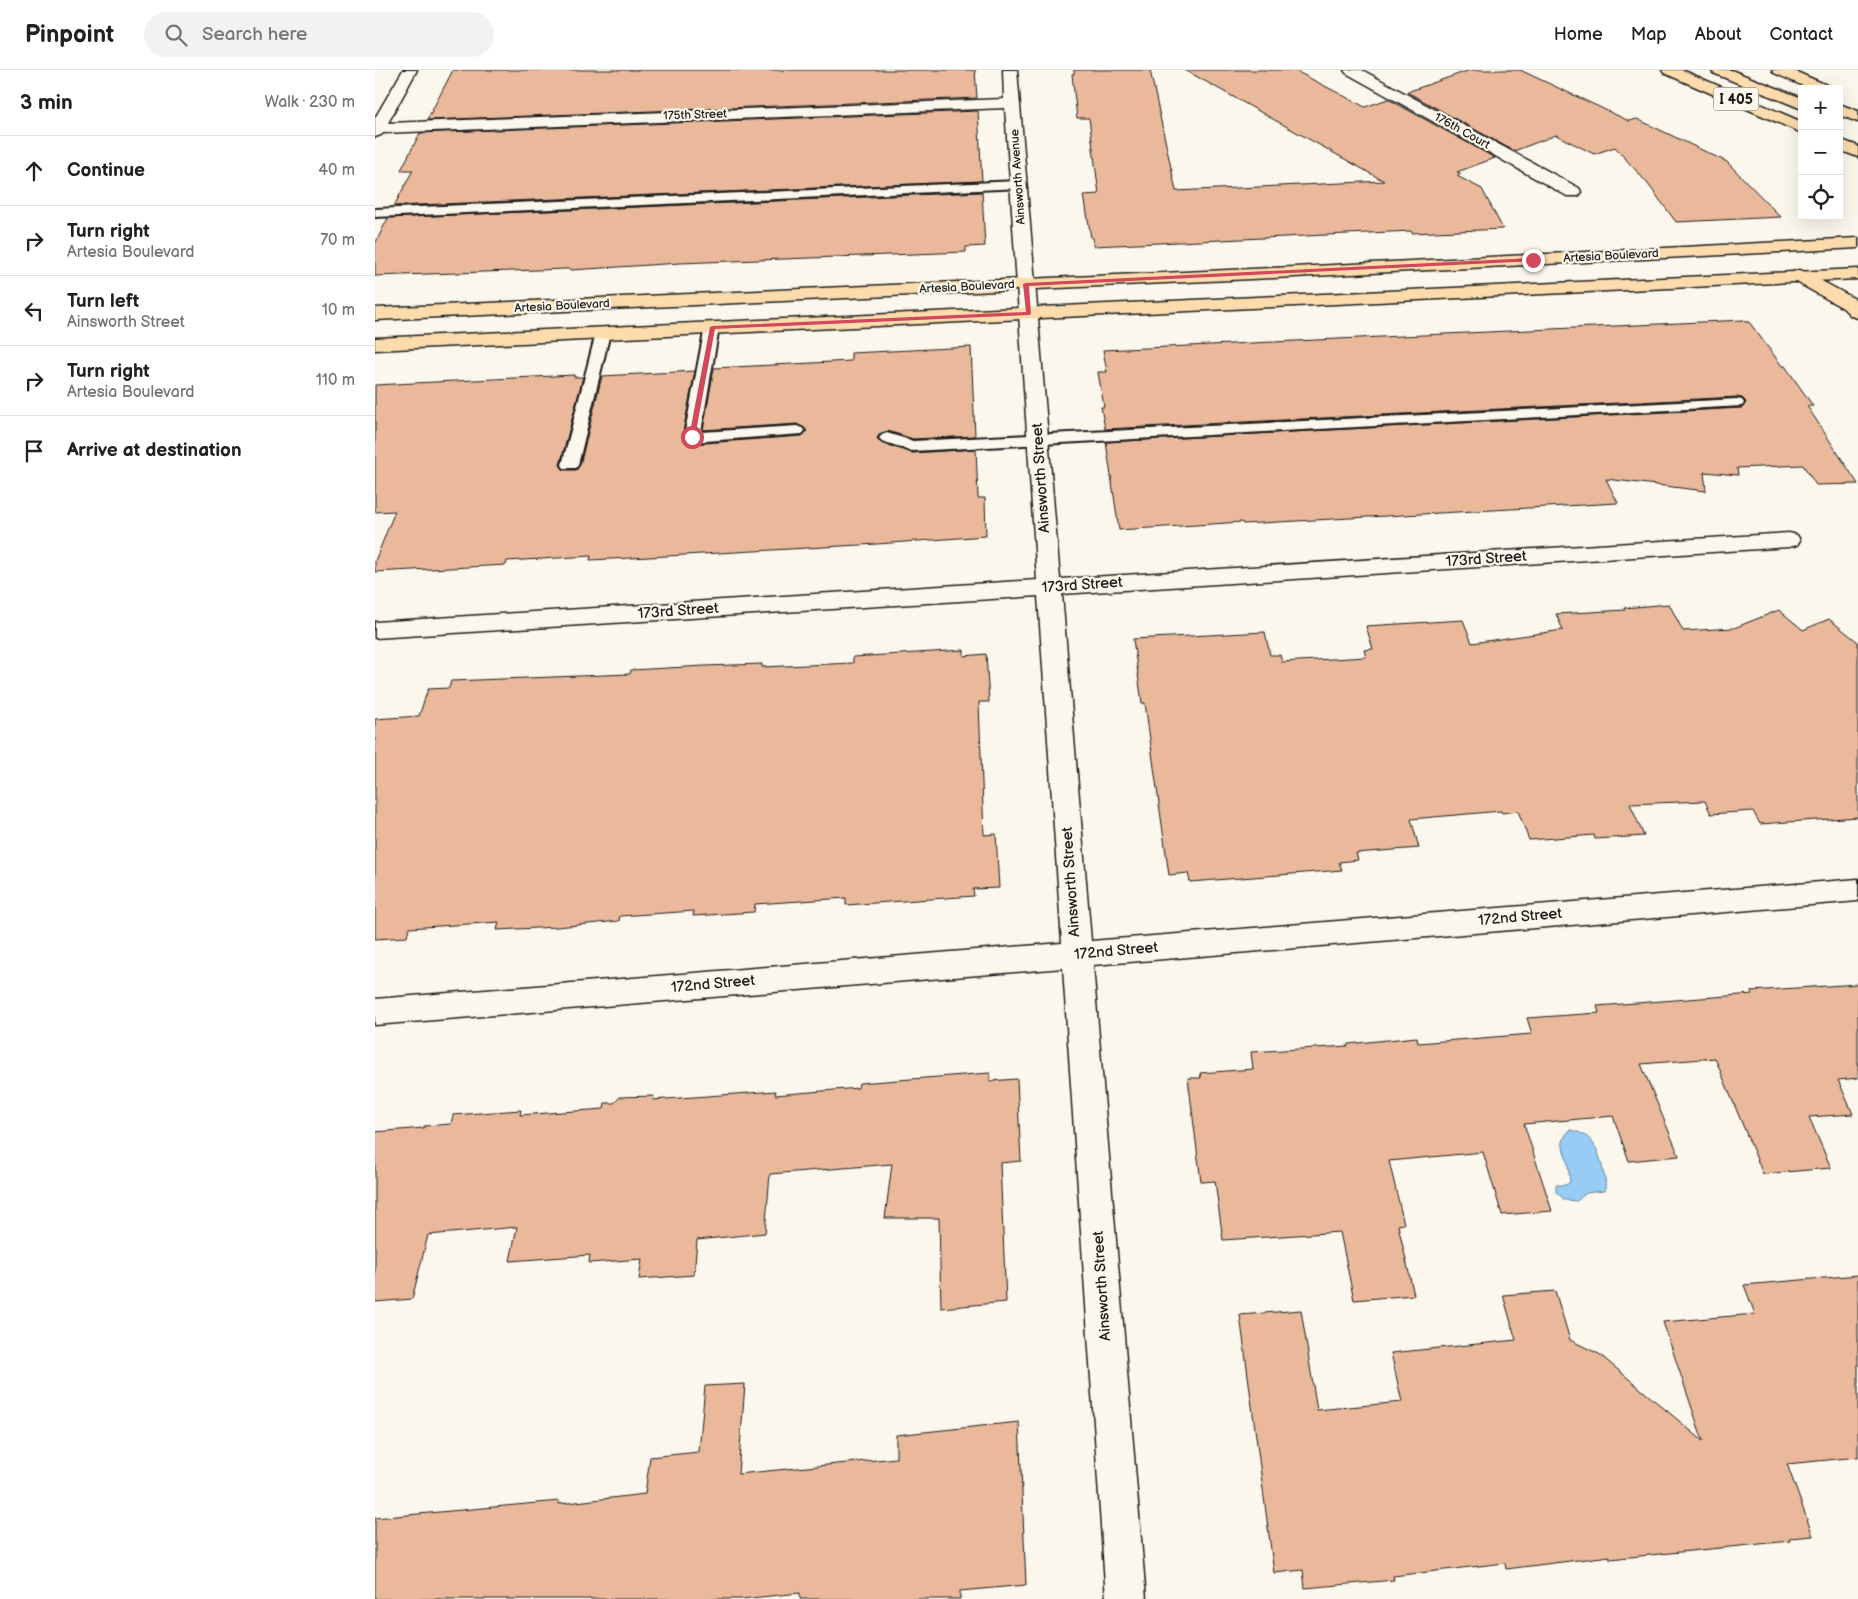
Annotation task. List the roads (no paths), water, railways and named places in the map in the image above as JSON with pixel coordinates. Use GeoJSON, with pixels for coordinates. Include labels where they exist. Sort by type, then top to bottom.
{"type":"FeatureCollection","features":[{"type":"Feature","properties":{"kind":"main road","name":"I 405"},"geometry":{"type":"LineString","coordinates":[[1669,70],[1798,126]]}},
{"type":"Feature","properties":{"kind":"main road"},"geometry":{"type":"LineString","coordinates":[[1718,70],[1798,102]]}},
{"type":"Feature","properties":{"kind":"main road"},"geometry":{"type":"LineString","coordinates":[[1747,70],[1798,91]]}},
{"type":"Feature","properties":{"kind":"main road"},"geometry":{"type":"LineString","coordinates":[[1779,70],[1815,85]]}},
{"type":"Feature","properties":{"kind":"main road"},"geometry":{"type":"LineString","coordinates":[[1843,97],[1858,103]]}},
{"type":"Feature","properties":{"kind":"main road"},"geometry":{"type":"LineString","coordinates":[[1843,111],[1858,117]]}},
{"type":"Feature","properties":{"kind":"main road"},"geometry":{"type":"LineString","coordinates":[[1843,121],[1858,127]]}},
{"type":"Feature","properties":{"kind":"main road"},"geometry":{"type":"LineString","coordinates":[[1843,146],[1858,152]]}},
{"type":"Feature","properties":{"kind":"main road","name":"Artesia Boulevard"},"geometry":{"type":"LineString","coordinates":[[375,314],[1858,243]]}},
{"type":"Feature","properties":{"kind":"main road","name":"Artesia Boulevard"},"geometry":{"type":"LineString","coordinates":[[375,344],[1858,274]]}},
{"type":"Feature","properties":{"kind":"main road"},"geometry":{"type":"LineString","coordinates":[[1799,276],[1850,304],[1858,312]]}},
{"type":"Feature","properties":{"kind":"street"},"geometry":{"type":"LineString","coordinates":[[376,130],[410,70]]}},
{"type":"Feature","properties":{"kind":"street","name":"Ainsworth Avenue"},"geometry":{"type":"LineString","coordinates":[[1010,70],[1026,284]]}},
{"type":"Feature","properties":{"kind":"street","name":"176th Court"},"geometry":{"type":"LineString","coordinates":[[1351,70],[1573,192]]}},
{"type":"Feature","properties":{"kind":"street","name":"175th Street"},"geometry":{"type":"LineString","coordinates":[[376,130],[1012,103]]}},
{"type":"Feature","properties":{"kind":"street","name":"Ainsworth Street"},"geometry":{"type":"LineString","coordinates":[[1026,284],[1127,1599]]}},
{"type":"Feature","properties":{"kind":"street","name":"173rd Street"},"geometry":{"type":"LineString","coordinates":[[375,630],[1789,540]]}},
{"type":"Feature","properties":{"kind":"street","name":"172nd Street"},"geometry":{"type":"LineString","coordinates":[[375,1012],[1858,890]]}},
{"type":"Feature","properties":{"kind":"lane"},"geometry":{"type":"LineString","coordinates":[[375,213],[1019,185]]}},
{"type":"Feature","properties":{"kind":"lane"},"geometry":{"type":"LineString","coordinates":[[712,327],[692,437],[797,431]]}},
{"type":"Feature","properties":{"kind":"lane"},"geometry":{"type":"LineString","coordinates":[[570,465],[603,333]]}},
{"type":"Feature","properties":{"kind":"lane"},"geometry":{"type":"LineString","coordinates":[[887,438],[911,446],[1737,403]]}},
{"type":"Feature","properties":{"kind":"water"},"geometry":{"type":"Polygon","coordinates":[[[1570,1130],[1584,1135],[1594,1144],[1605,1181],[1604,1191],[1586,1193],[1577,1201],[1565,1200],[1556,1192],[1556,1185],[1566,1185],[1570,1182],[1563,1143],[1570,1130]]]}}]}
